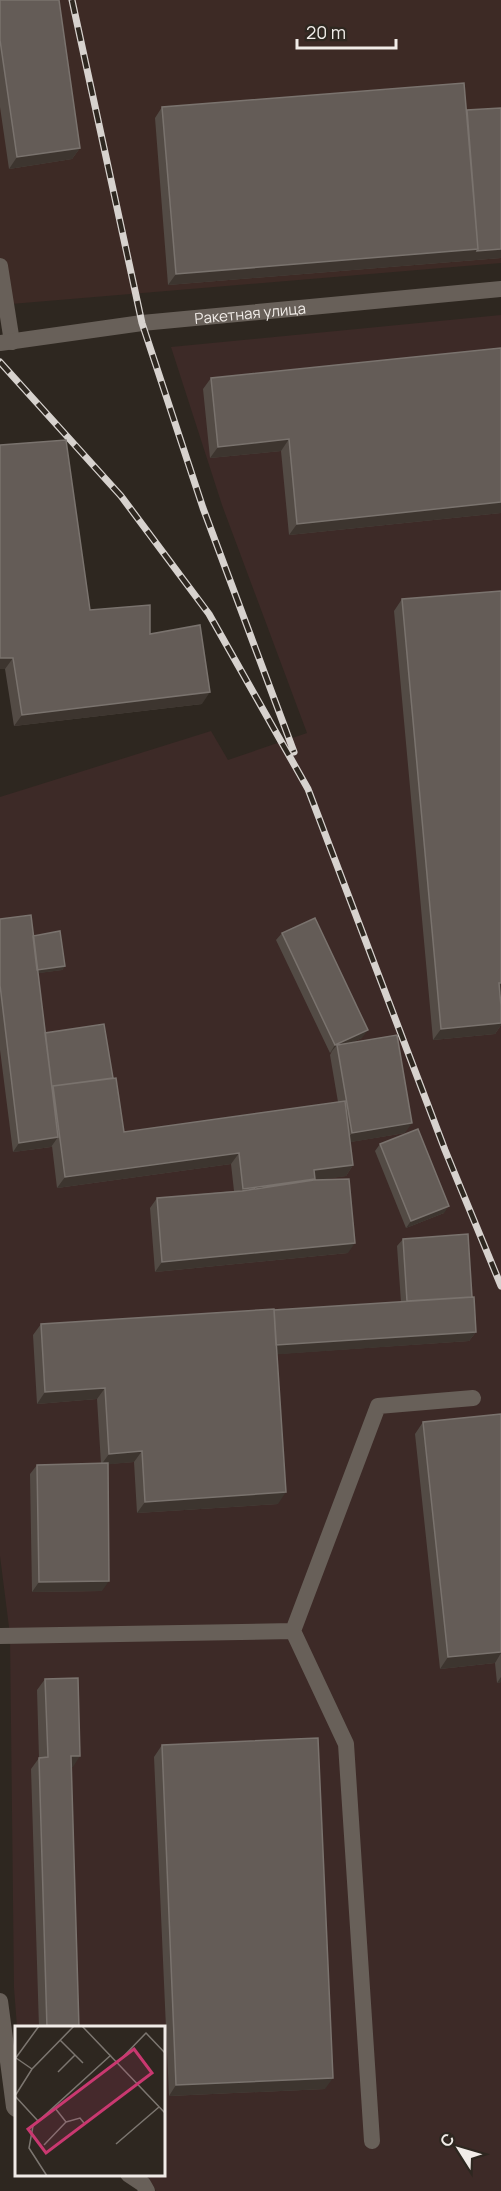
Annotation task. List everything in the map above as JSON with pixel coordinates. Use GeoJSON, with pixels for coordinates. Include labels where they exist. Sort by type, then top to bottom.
{"type":"FeatureCollection","features":[{"type":"Feature","properties":{"kind":"street"},"geometry":{"type":"LineString","coordinates":[[0,266],[6,343]]}},
{"type":"Feature","properties":{"kind":"street","name":"Ракетная улица"},"geometry":{"type":"LineString","coordinates":[[6,343],[142,322],[501,289]]}},
{"type":"Feature","properties":{"kind":"street"},"geometry":{"type":"LineString","coordinates":[[372,2141],[346,1744],[293,1631],[378,1406],[473,1398]]}},
{"type":"Feature","properties":{"kind":"street"},"geometry":{"type":"LineString","coordinates":[[0,1636],[293,1631]]}},
{"type":"Feature","properties":{"kind":"street"},"geometry":{"type":"LineString","coordinates":[[0,2001],[15,2108]]}},
{"type":"Feature","properties":{"kind":"street"},"geometry":{"type":"LineString","coordinates":[[130,2176],[143,2184],[147,2191]]}},
{"type":"Feature","properties":{"kind":"shaded area"},"geometry":{"type":"Polygon","coordinates":[[[0,0],[501,0],[501,263],[11,304],[0,296],[0,0]]]}},
{"type":"Feature","properties":{"kind":"shaded area"},"geometry":{"type":"Polygon","coordinates":[[[501,315],[501,2191],[156,2191],[146,2176],[165,2176],[165,2026],[17,2026],[14,1988],[10,1635],[0,1556],[0,797],[211,731],[228,760],[307,733],[222,505],[171,347],[501,315]]]}},
{"type":"Feature","properties":{"kind":"building"},"geometry":{"type":"Polygon","coordinates":[[[0,0],[59,0],[80,148],[17,157],[0,40],[0,0]]]}},
{"type":"Feature","properties":{"kind":"building"},"geometry":{"type":"Polygon","coordinates":[[[464,83],[478,249],[176,274],[162,107],[464,83]]]}},
{"type":"Feature","properties":{"kind":"building"},"geometry":{"type":"Polygon","coordinates":[[[501,108],[501,249],[477,251],[467,110],[501,108]]]}},
{"type":"Feature","properties":{"kind":"building"},"geometry":{"type":"Polygon","coordinates":[[[501,348],[501,502],[297,524],[289,439],[218,447],[211,378],[501,348]]]}},
{"type":"Feature","properties":{"kind":"building"},"geometry":{"type":"Polygon","coordinates":[[[66,440],[90,610],[150,605],[150,634],[200,625],[210,692],[22,715],[13,658],[0,658],[0,445],[66,440]]]}},
{"type":"Feature","properties":{"kind":"building"},"geometry":{"type":"Polygon","coordinates":[[[501,591],[501,983],[499,983],[501,1023],[441,1029],[402,599],[501,591]]]}},
{"type":"Feature","properties":{"kind":"building"},"geometry":{"type":"Polygon","coordinates":[[[31,915],[58,1137],[19,1143],[0,985],[0,919],[31,915]]]}},
{"type":"Feature","properties":{"kind":"building"},"geometry":{"type":"Polygon","coordinates":[[[315,918],[368,1030],[335,1045],[282,933],[315,918]]]}},
{"type":"Feature","properties":{"kind":"building"},"geometry":{"type":"Polygon","coordinates":[[[60,931],[65,966],[37,970],[33,936],[60,931]]]}},
{"type":"Feature","properties":{"kind":"building"},"geometry":{"type":"Polygon","coordinates":[[[104,1024],[113,1078],[53,1086],[52,1088],[45,1033],[104,1024]]]}},
{"type":"Feature","properties":{"kind":"building"},"geometry":{"type":"Polygon","coordinates":[[[397,1035],[412,1123],[352,1133],[337,1045],[397,1035]]]}},
{"type":"Feature","properties":{"kind":"building"},"geometry":{"type":"Polygon","coordinates":[[[116,1078],[124,1132],[345,1101],[353,1165],[314,1170],[315,1179],[243,1189],[239,1153],[65,1177],[53,1086],[116,1078]]]}},
{"type":"Feature","properties":{"kind":"building"},"geometry":{"type":"Polygon","coordinates":[[[418,1129],[449,1206],[411,1221],[380,1144],[418,1129]]]}},
{"type":"Feature","properties":{"kind":"building"},"geometry":{"type":"Polygon","coordinates":[[[349,1179],[355,1243],[162,1262],[157,1198],[242,1191],[314,1180],[349,1179]]]}},
{"type":"Feature","properties":{"kind":"building"},"geometry":{"type":"Polygon","coordinates":[[[468,1234],[472,1297],[407,1301],[403,1239],[468,1234]]]}},
{"type":"Feature","properties":{"kind":"building"},"geometry":{"type":"Polygon","coordinates":[[[474,1297],[476,1332],[276,1345],[274,1310],[474,1297]]]}},
{"type":"Feature","properties":{"kind":"building"},"geometry":{"type":"Polygon","coordinates":[[[274,1309],[286,1492],[145,1502],[142,1451],[109,1454],[105,1388],[45,1392],[41,1324],[274,1309]]]}},
{"type":"Feature","properties":{"kind":"building"},"geometry":{"type":"Polygon","coordinates":[[[501,1414],[501,1652],[448,1657],[423,1422],[501,1414]]]}},
{"type":"Feature","properties":{"kind":"building"},"geometry":{"type":"Polygon","coordinates":[[[108,1463],[109,1581],[39,1582],[37,1465],[108,1463]]]}},
{"type":"Feature","properties":{"kind":"building"},"geometry":{"type":"Polygon","coordinates":[[[78,1678],[80,1756],[71,1756],[79,2026],[47,2026],[39,1758],[48,1757],[45,1679],[78,1678]]]}},
{"type":"Feature","properties":{"kind":"building"},"geometry":{"type":"Polygon","coordinates":[[[318,1738],[333,2078],[176,2085],[162,1745],[318,1738]]]}},
{"type":"Feature","properties":{"kind":"railway"},"geometry":{"type":"LineString","coordinates":[[72,0],[142,323],[203,508],[294,752]]}},
{"type":"Feature","properties":{"kind":"railway"},"geometry":{"type":"LineString","coordinates":[[0,362],[121,496],[209,614],[308,789],[445,1150],[501,1286]]}}]}
